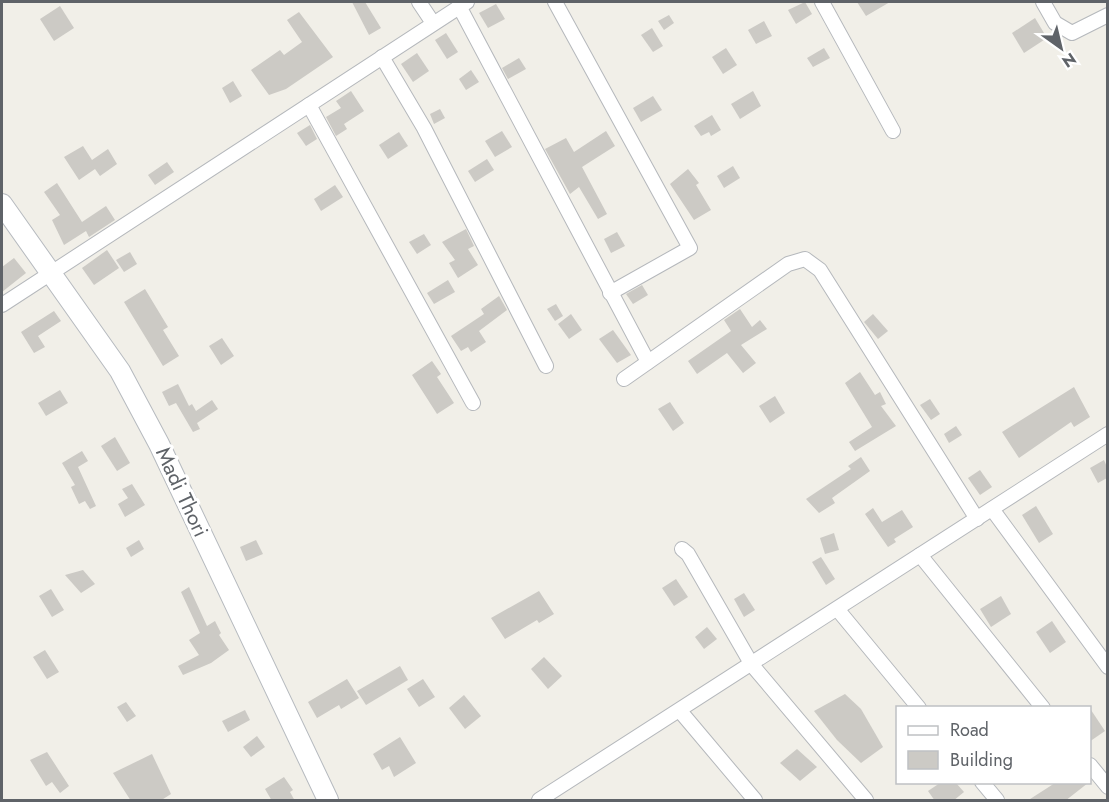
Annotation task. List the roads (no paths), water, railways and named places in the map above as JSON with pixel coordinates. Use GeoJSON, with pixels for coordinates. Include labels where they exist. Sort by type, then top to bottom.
{"type":"FeatureCollection","features":[{"type":"Feature","properties":{"kind":"main road","name":"Madi Thori"},"geometry":{"type":"LineString","coordinates":[[2,204],[120,370],[154,434],[328,801]]}},
{"type":"Feature","properties":{"kind":"street"},"geometry":{"type":"LineString","coordinates":[[419,2],[434,23]]}},
{"type":"Feature","properties":{"kind":"street"},"geometry":{"type":"LineString","coordinates":[[555,2],[690,248],[610,293]]}},
{"type":"Feature","properties":{"kind":"street"},"geometry":{"type":"LineString","coordinates":[[822,2],[893,130]]}},
{"type":"Feature","properties":{"kind":"street"},"geometry":{"type":"LineString","coordinates":[[1043,2],[1054,23],[1072,33],[1107,15]]}},
{"type":"Feature","properties":{"kind":"street"},"geometry":{"type":"LineString","coordinates":[[2,305],[463,4],[610,293],[648,362]]}},
{"type":"Feature","properties":{"kind":"street"},"geometry":{"type":"LineString","coordinates":[[382,57],[424,128],[546,366]]}},
{"type":"Feature","properties":{"kind":"street"},"geometry":{"type":"LineString","coordinates":[[309,105],[472,403]]}},
{"type":"Feature","properties":{"kind":"street"},"geometry":{"type":"LineString","coordinates":[[624,379],[788,264],[805,259],[820,270],[977,519]]}},
{"type":"Feature","properties":{"kind":"street"},"geometry":{"type":"LineString","coordinates":[[539,801],[838,610],[1107,434]]}},
{"type":"Feature","properties":{"kind":"street"},"geometry":{"type":"LineString","coordinates":[[992,509],[1107,667]]}},
{"type":"Feature","properties":{"kind":"street"},"geometry":{"type":"LineString","coordinates":[[682,549],[688,554],[752,665],[866,801]]}},
{"type":"Feature","properties":{"kind":"street"},"geometry":{"type":"LineString","coordinates":[[920,555],[1041,706]]}},
{"type":"Feature","properties":{"kind":"street"},"geometry":{"type":"LineString","coordinates":[[838,610],[917,706]]}},
{"type":"Feature","properties":{"kind":"street"},"geometry":{"type":"LineString","coordinates":[[680,711],[755,801]]}},
{"type":"Feature","properties":{"kind":"street"},"geometry":{"type":"LineString","coordinates":[[1091,768],[1107,788]]}},
{"type":"Feature","properties":{"kind":"street"},"geometry":{"type":"LineString","coordinates":[[983,784],[997,801]]}}]}
